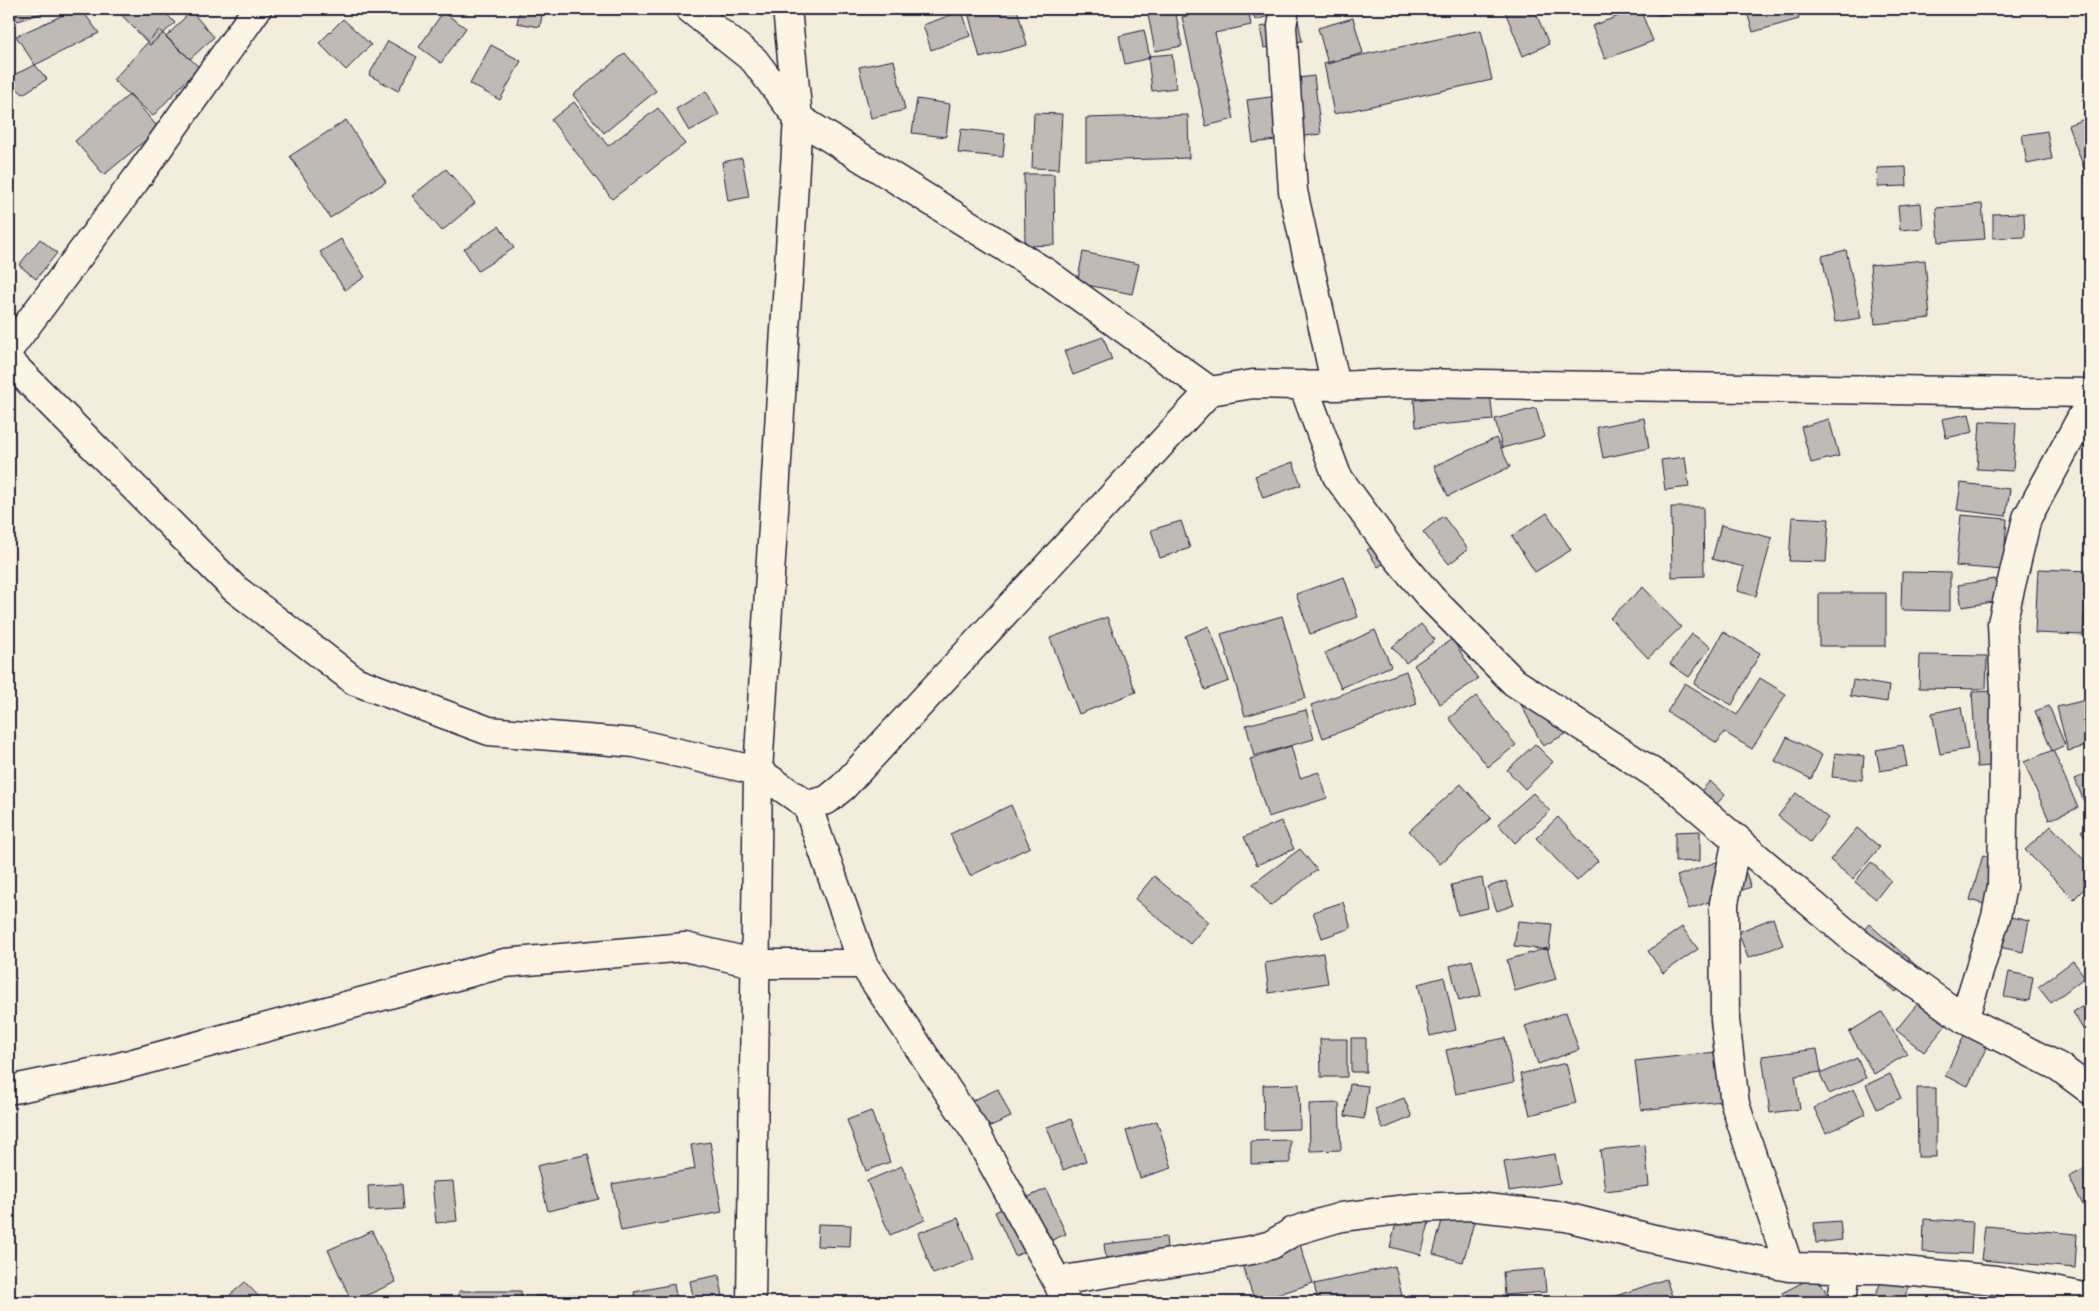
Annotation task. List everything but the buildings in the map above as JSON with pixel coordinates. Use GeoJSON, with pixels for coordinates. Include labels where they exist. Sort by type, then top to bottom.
{"type":"FeatureCollection","features":[{"type":"Feature","properties":{"kind":"street"},"geometry":{"type":"LineString","coordinates":[[9,348],[135,181],[257,9]]}},
{"type":"Feature","properties":{"kind":"street"},"geometry":{"type":"LineString","coordinates":[[690,9],[754,60],[798,118],[1048,274],[1210,391]]}},
{"type":"Feature","properties":{"kind":"street"},"geometry":{"type":"LineString","coordinates":[[1286,9],[1282,26],[1293,191],[1336,386]]}},
{"type":"Feature","properties":{"kind":"street"},"geometry":{"type":"LineString","coordinates":[[751,1302],[757,964],[758,771],[798,118],[794,14]]}},
{"type":"Feature","properties":{"kind":"street"},"geometry":{"type":"LineString","coordinates":[[9,361],[234,588],[356,681],[489,731],[635,743],[758,771],[807,806],[862,964],[976,1133],[1061,1292],[1252,1250],[1271,1244],[1294,1231],[1341,1217],[1415,1208],[1469,1206],[1566,1217],[1654,1239],[1789,1266],[1883,1268],[1996,1280],[2090,1298]]}},
{"type":"Feature","properties":{"kind":"street"},"geometry":{"type":"LineString","coordinates":[[807,806],[827,800],[844,787],[1210,391],[1253,384],[1336,386],[1404,383],[2090,393]]}},
{"type":"Feature","properties":{"kind":"street"},"geometry":{"type":"LineString","coordinates":[[1303,385],[1337,476],[1390,549],[1431,598],[1514,682],[1672,785],[1858,943],[1964,1019],[2059,1067],[2090,1090]]}},
{"type":"Feature","properties":{"kind":"street"},"geometry":{"type":"LineString","coordinates":[[1964,1019],[1996,917],[2002,886],[2005,695],[2002,623],[2027,518],[2090,402]]}},
{"type":"Feature","properties":{"kind":"street"},"geometry":{"type":"LineString","coordinates":[[1737,839],[1724,903],[1725,1020],[1735,1104],[1789,1266]]}},
{"type":"Feature","properties":{"kind":"street"},"geometry":{"type":"LineString","coordinates":[[9,1090],[115,1068],[505,963],[685,947],[757,964],[862,964]]}},
{"type":"Feature","properties":{"kind":"street"},"geometry":{"type":"LineString","coordinates":[[1842,1302],[1846,1268]]}}]}
